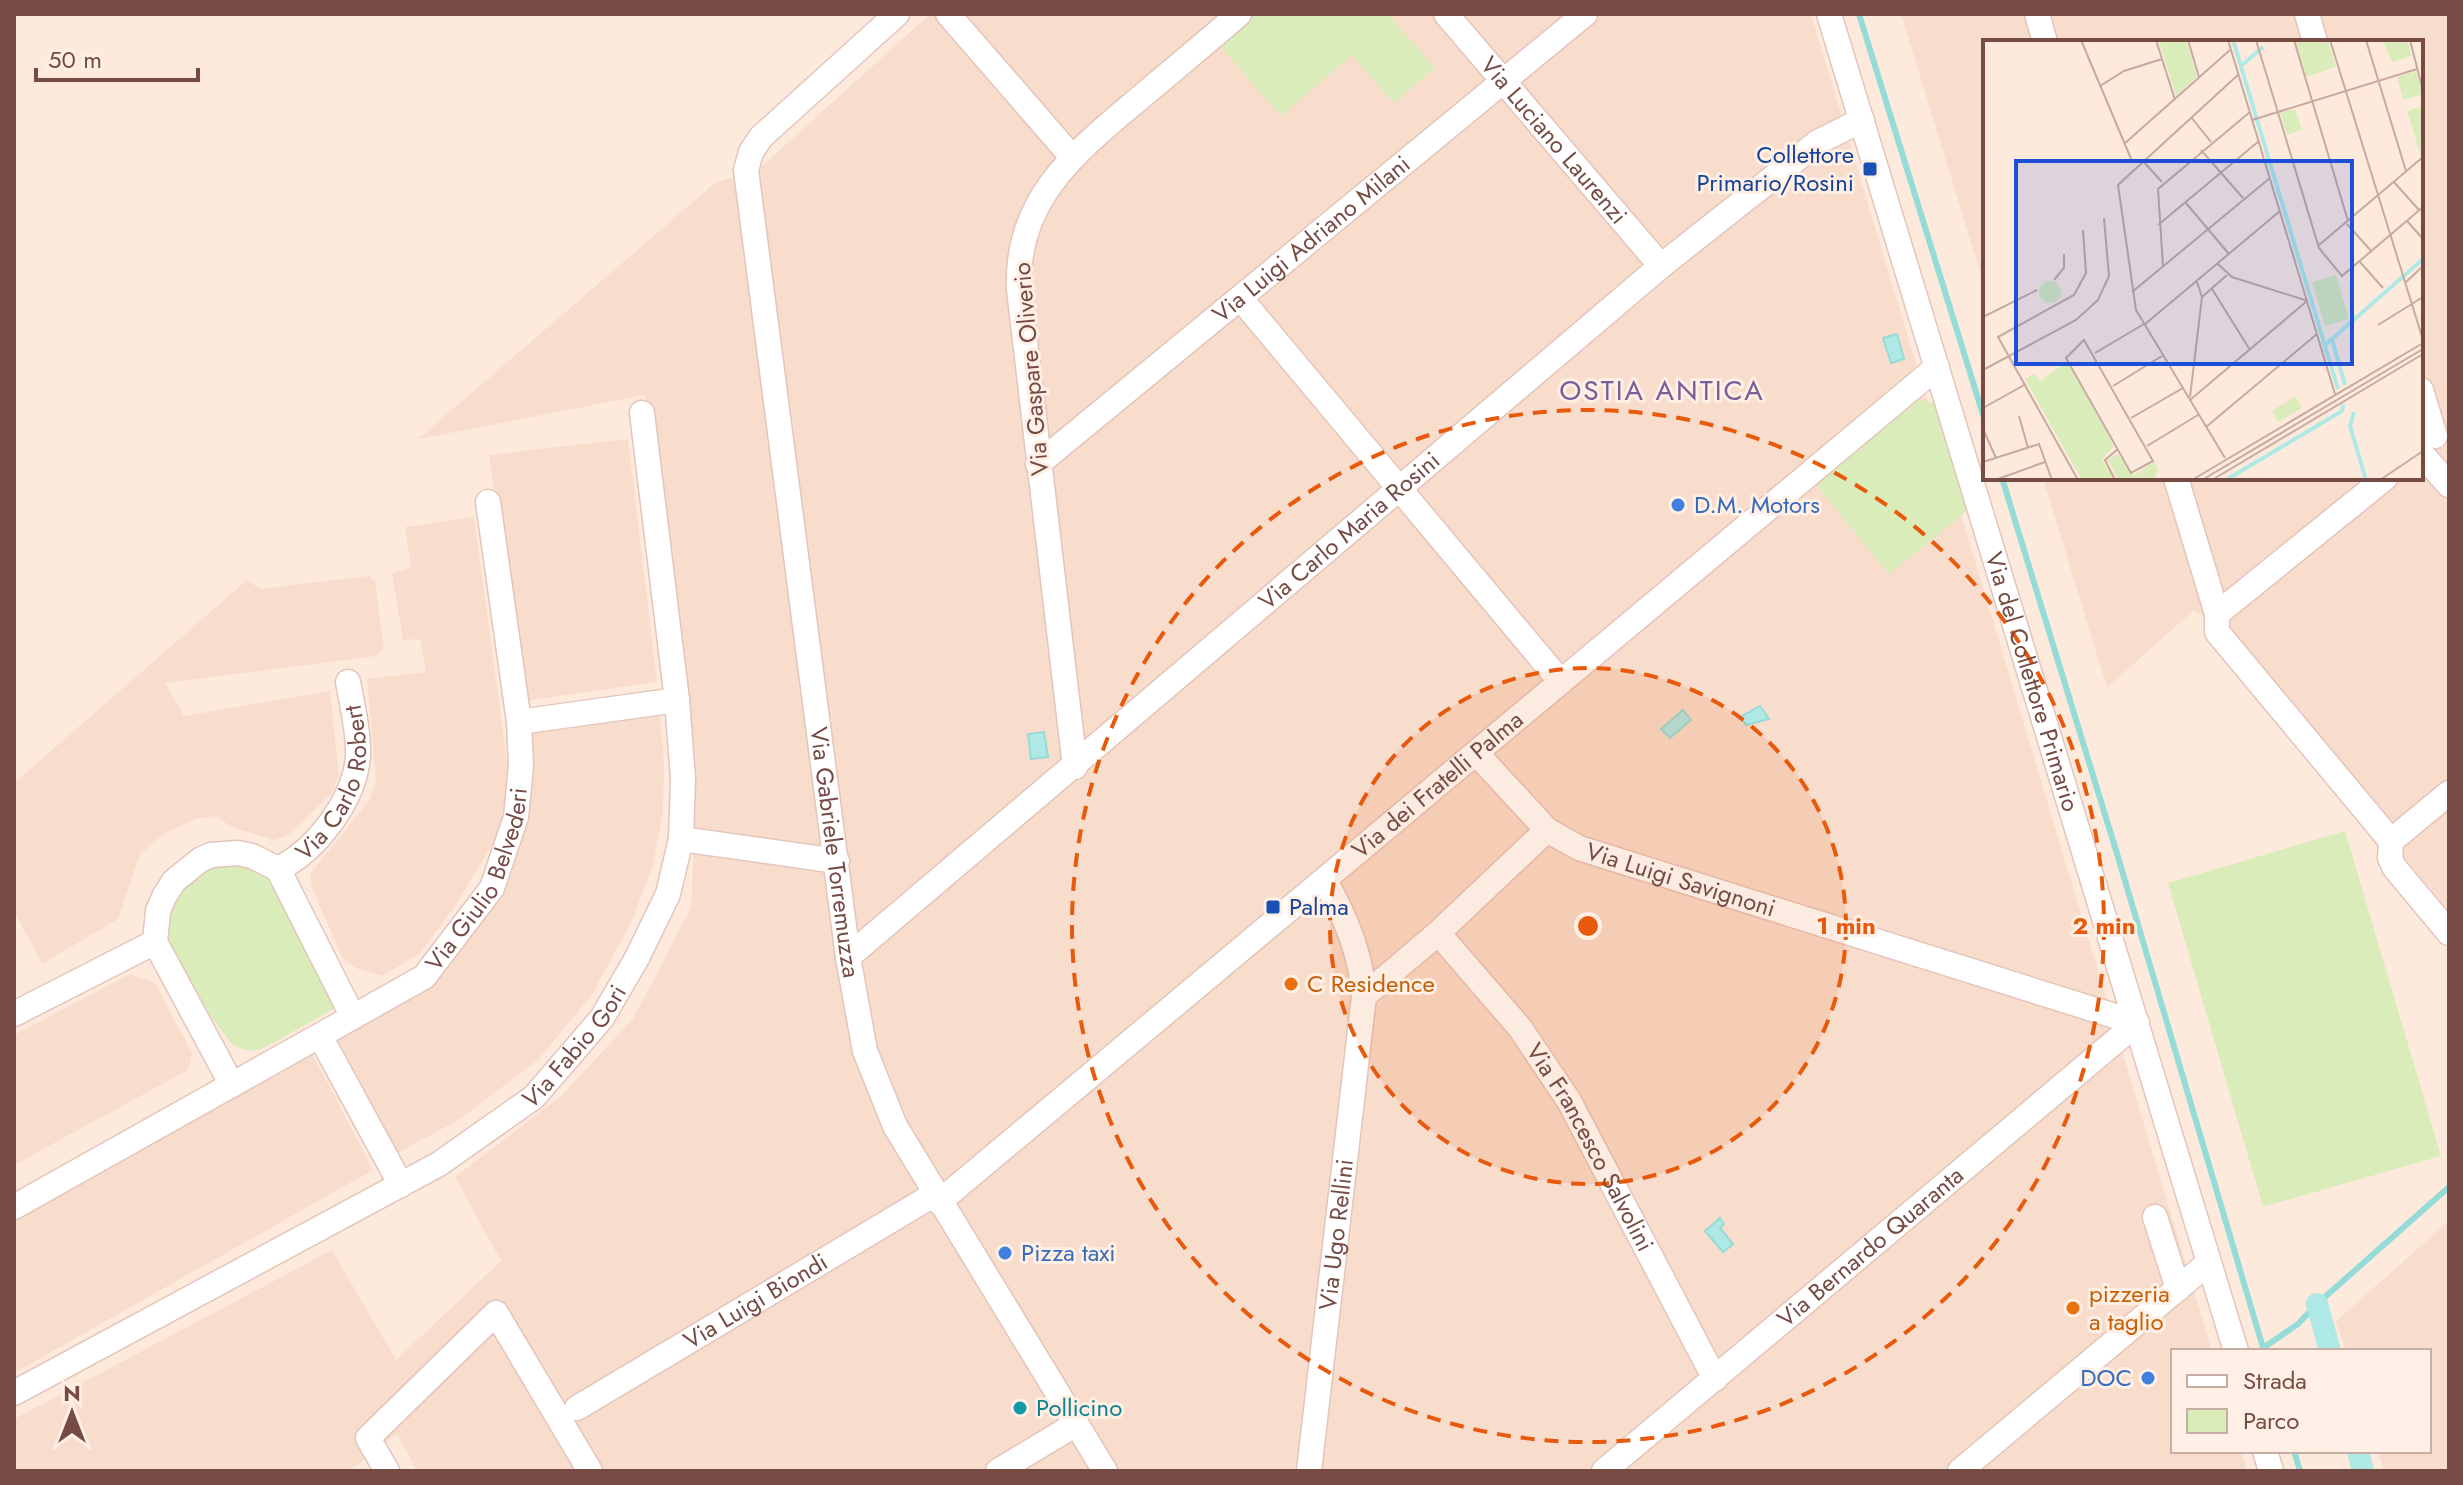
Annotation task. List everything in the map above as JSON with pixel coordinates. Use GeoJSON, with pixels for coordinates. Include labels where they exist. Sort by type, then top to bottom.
{"type":"FeatureCollection","features":[{"type":"Feature","properties":{"kind":"street","name":"Via Gabriele Torremuzza"},"geometry":{"type":"LineString","coordinates":[[897,14],[761,137],[751,152],[746,170],[856,1017],[868,1064],[895,1126],[1105,1471]]}},
{"type":"Feature","properties":{"kind":"street"},"geometry":{"type":"LineString","coordinates":[[948,14],[1072,157]]}},
{"type":"Feature","properties":{"kind":"street","name":"Via Gaspare Oliverio"},"geometry":{"type":"LineString","coordinates":[[1075,767],[1019,289],[1023,236],[1047,189],[1072,157],[1239,14]]}},
{"type":"Feature","properties":{"kind":"street","name":"Via Luciano Laurenzi"},"geometry":{"type":"LineString","coordinates":[[1446,14],[1661,266]]}},
{"type":"Feature","properties":{"kind":"street","name":"Via Luigi Adriano Milani"},"geometry":{"type":"LineString","coordinates":[[1038,464],[1585,14]]}},
{"type":"Feature","properties":{"kind":"street","name":"Via del Collettore Primario"},"geometry":{"type":"LineString","coordinates":[[1829,14],[2235,1349]]}},
{"type":"Feature","properties":{"kind":"street"},"geometry":{"type":"LineString","coordinates":[[2037,14],[2044,40]]}},
{"type":"Feature","properties":{"kind":"street"},"geometry":{"type":"LineString","coordinates":[[2307,14],[2314,40]]}},
{"type":"Feature","properties":{"kind":"street","name":"Via Carlo Maria Rosini"},"geometry":{"type":"LineString","coordinates":[[848,957],[1661,266],[1818,142],[1862,120]]}},
{"type":"Feature","properties":{"kind":"street"},"geometry":{"type":"LineString","coordinates":[[1241,299],[1561,682]]}},
{"type":"Feature","properties":{"kind":"street","name":"Via dei Fratelli Palma"},"geometry":{"type":"LineString","coordinates":[[937,1198],[1325,881],[1937,367]]}},
{"type":"Feature","properties":{"kind":"street"},"geometry":{"type":"LineString","coordinates":[[2423,399],[2432,440],[2449,485]]}},
{"type":"Feature","properties":{"kind":"street","name":"Via Fabio Gori"},"geometry":{"type":"LineString","coordinates":[[14,1393],[439,1164],[534,1097],[602,1018],[637,958],[668,894],[681,839],[683,779],[677,700],[642,413]]}},
{"type":"Feature","properties":{"kind":"street"},"geometry":{"type":"LineString","coordinates":[[2177,480],[2217,614],[2217,632],[2391,841],[2390,858],[2394,867],[2449,933]]}},
{"type":"Feature","properties":{"kind":"street"},"geometry":{"type":"LineString","coordinates":[[2217,614],[2383,480]]}},
{"type":"Feature","properties":{"kind":"street","name":"Via Giulio Belvederi"},"geometry":{"type":"LineString","coordinates":[[14,1207],[424,977],[492,888],[516,817],[521,766],[519,722],[488,502]]}},
{"type":"Feature","properties":{"kind":"street","name":"Via Carlo Robert"},"geometry":{"type":"LineString","coordinates":[[278,869],[303,852],[328,824],[353,780],[357,743],[348,682]]}},
{"type":"Feature","properties":{"kind":"street"},"geometry":{"type":"LineString","coordinates":[[519,722],[677,700]]}},
{"type":"Feature","properties":{"kind":"street","name":"Via Luigi Savignoni"},"geometry":{"type":"LineString","coordinates":[[1476,753],[1547,830],[1579,848],[2137,1023]]}},
{"type":"Feature","properties":{"kind":"street"},"geometry":{"type":"LineString","coordinates":[[2391,841],[2449,793]]}},
{"type":"Feature","properties":{"kind":"street"},"geometry":{"type":"LineString","coordinates":[[1364,996],[1438,933],[1547,830]]}},
{"type":"Feature","properties":{"kind":"street"},"geometry":{"type":"LineString","coordinates":[[681,839],[837,861]]}},
{"type":"Feature","properties":{"kind":"street"},"geometry":{"type":"LineString","coordinates":[[232,1085],[155,942],[158,911],[165,895],[174,881],[200,860],[211,855],[238,853],[252,856],[278,869],[353,1017]]}},
{"type":"Feature","properties":{"kind":"street","name":"Via Ugo Rellini"},"geometry":{"type":"LineString","coordinates":[[1309,1471],[1364,996],[1354,942],[1325,881]]}},
{"type":"Feature","properties":{"kind":"street","name":"Via Francesco Salvolini"},"geometry":{"type":"LineString","coordinates":[[1438,933],[1520,1028],[1569,1101],[1715,1379]]}},
{"type":"Feature","properties":{"kind":"street"},"geometry":{"type":"LineString","coordinates":[[14,1014],[155,942]]}},
{"type":"Feature","properties":{"kind":"street","name":"Via Bernardo Quaranta"},"geometry":{"type":"LineString","coordinates":[[1604,1471],[2137,1023]]}},
{"type":"Feature","properties":{"kind":"street"},"geometry":{"type":"LineString","coordinates":[[320,1036],[401,1185]]}},
{"type":"Feature","properties":{"kind":"street","name":"Via Luigi Biondi"},"geometry":{"type":"LineString","coordinates":[[577,1408],[937,1198]]}},
{"type":"Feature","properties":{"kind":"street"},"geometry":{"type":"LineString","coordinates":[[2155,1217],[2178,1289]]}},
{"type":"Feature","properties":{"kind":"street"},"geometry":{"type":"LineString","coordinates":[[1960,1471],[2207,1264]]}},
{"type":"Feature","properties":{"kind":"street"},"geometry":{"type":"LineString","coordinates":[[387,1471],[368,1438],[496,1313],[590,1471]]}},
{"type":"Feature","properties":{"kind":"street"},"geometry":{"type":"LineString","coordinates":[[998,1471],[1076,1424]]}},
{"type":"Feature","properties":{"kind":"shaded area"},"geometry":{"type":"Polygon","coordinates":[[[930,14],[1811,14],[2211,1349],[2171,1349],[2171,1453],[2242,1453],[2247,1471],[417,1471],[397,1434],[349,1471],[14,1471],[14,1419],[332,1250],[396,1360],[501,1261],[455,1177],[562,1095],[633,1019],[691,908],[695,822],[645,395],[418,439],[715,183],[759,169],[930,14]]]}},
{"type":"Feature","properties":{"kind":"shaded area"},"geometry":{"type":"Polygon","coordinates":[[[1901,14],[2449,14],[2449,911],[2403,856],[2394,823],[2230,631],[2194,610],[2107,688],[2044,480],[2423,480],[2423,40],[1983,40],[1983,281],[1901,14]]]}},
{"type":"Feature","properties":{"kind":"shaded area"},"geometry":{"type":"Polygon","coordinates":[[[628,439],[657,682],[524,701],[489,455],[628,439]]]}},
{"type":"Feature","properties":{"kind":"shaded area"},"geometry":{"type":"Polygon","coordinates":[[[474,517],[509,776],[504,819],[455,906],[421,952],[383,976],[358,969],[343,959],[312,888],[310,874],[370,799],[376,780],[367,679],[426,672],[420,639],[403,640],[392,574],[411,567],[405,527],[474,517]]]}},
{"type":"Feature","properties":{"kind":"shaded area"},"geometry":{"type":"Polygon","coordinates":[[[369,576],[375,581],[384,649],[376,656],[165,683],[184,716],[330,691],[339,776],[332,793],[287,836],[274,840],[231,827],[216,816],[196,819],[166,832],[140,854],[118,919],[42,964],[14,911],[14,783],[247,580],[260,589],[369,576]]]}},
{"type":"Feature","properties":{"kind":"shaded area"},"geometry":{"type":"Polygon","coordinates":[[[660,716],[664,763],[663,812],[652,868],[631,923],[591,996],[538,1060],[460,1119],[398,1153],[333,1031],[414,989],[459,952],[499,892],[523,823],[532,782],[530,732],[660,716]]]}},
{"type":"Feature","properties":{"kind":"shaded area"},"geometry":{"type":"Polygon","coordinates":[[[130,974],[155,983],[192,1053],[188,1070],[14,1165],[14,1035],[130,974]]]}},
{"type":"Feature","properties":{"kind":"shaded area"},"geometry":{"type":"Polygon","coordinates":[[[312,1053],[373,1170],[14,1373],[14,1217],[312,1053]]]}},
{"type":"Feature","properties":{"kind":"shaded area"},"geometry":{"type":"Polygon","coordinates":[[[2449,1221],[2449,1471],[2384,1471],[2379,1453],[2431,1453],[2431,1349],[2345,1349],[2336,1321],[2449,1221]]]}},
{"type":"Feature","properties":{"kind":"green space"},"geometry":{"type":"Polygon","coordinates":[[[1255,14],[1388,14],[1435,68],[1394,103],[1352,55],[1281,116],[1219,45],[1255,14]]]}},
{"type":"Feature","properties":{"kind":"green space"},"geometry":{"type":"Polygon","coordinates":[[[1916,399],[1935,403],[1968,510],[1889,574],[1814,482],[1916,399]]]}},
{"type":"Feature","properties":{"kind":"green space"},"geometry":{"type":"Polygon","coordinates":[[[2345,831],[2441,1156],[2263,1207],[2168,883],[2345,831]]]}},
{"type":"Feature","properties":{"kind":"green space"},"geometry":{"type":"Polygon","coordinates":[[[232,861],[263,873],[278,886],[339,1006],[264,1048],[253,1051],[231,1043],[210,1015],[167,938],[165,919],[185,878],[202,865],[232,861]]]}},
{"type":"Feature","properties":{"kind":"water"},"geometry":{"type":"Polygon","coordinates":[[[1897,334],[1904,359],[1891,363],[1883,338],[1897,334]]]}},
{"type":"Feature","properties":{"kind":"water"},"geometry":{"type":"Polygon","coordinates":[[[1760,706],[1769,719],[1746,725],[1740,717],[1760,706]]]}},
{"type":"Feature","properties":{"kind":"water"},"geometry":{"type":"Polygon","coordinates":[[[1683,710],[1691,720],[1670,738],[1661,729],[1683,710]]]}},
{"type":"Feature","properties":{"kind":"water"},"geometry":{"type":"Polygon","coordinates":[[[1044,732],[1048,757],[1031,759],[1028,734],[1044,732]]]}},
{"type":"Feature","properties":{"kind":"water"},"geometry":{"type":"Polygon","coordinates":[[[1720,1218],[1724,1224],[1720,1228],[1733,1244],[1723,1252],[1705,1231],[1720,1218]]]}},
{"type":"Feature","properties":{"kind":"waterway"},"geometry":{"type":"LineString","coordinates":[[1859,14],[1983,415]]}},
{"type":"Feature","properties":{"kind":"waterway"},"geometry":{"type":"LineString","coordinates":[[2003,480],[2263,1349]]}},
{"type":"Feature","properties":{"kind":"waterway"},"geometry":{"type":"LineString","coordinates":[[2263,1348],[2298,1324],[2449,1187]]}},
{"type":"Feature","properties":{"kind":"waterway"},"geometry":{"type":"LineString","coordinates":[[2317,1304],[2329,1349]]}},
{"type":"Feature","properties":{"kind":"waterway"},"geometry":{"type":"LineString","coordinates":[[2295,1453],[2300,1471]]}},
{"type":"Feature","properties":{"kind":"waterway"},"geometry":{"type":"LineString","coordinates":[[2358,1453],[2363,1471]]}},
{"type":"Feature","properties":{"kind":"place","name":"Collettore Primario/Rosini"},"geometry":{"type":"Point","coordinates":[1870,169]}},
{"type":"Feature","properties":{"kind":"place","name":"D.M. Motors"},"geometry":{"type":"Point","coordinates":[1678,505]}},
{"type":"Feature","properties":{"kind":"place","name":"Palma"},"geometry":{"type":"Point","coordinates":[1273,907]}},
{"type":"Feature","properties":{"kind":"place","name":"C Residence"},"geometry":{"type":"Point","coordinates":[1291,984]}},
{"type":"Feature","properties":{"kind":"place","name":"Pizza taxi"},"geometry":{"type":"Point","coordinates":[1005,1253]}},
{"type":"Feature","properties":{"kind":"place","name":"pizzeria a taglio"},"geometry":{"type":"Point","coordinates":[2073,1308]}},
{"type":"Feature","properties":{"kind":"place","name":"DOC"},"geometry":{"type":"Point","coordinates":[2148,1378]}},
{"type":"Feature","properties":{"kind":"place","name":"Pollicino"},"geometry":{"type":"Point","coordinates":[1020,1408]}},
{"type":"Feature","properties":{"kind":"district","name":"OSTIA ANTICA"},"geometry":{"type":"Point","coordinates":[1662,390]}}]}
